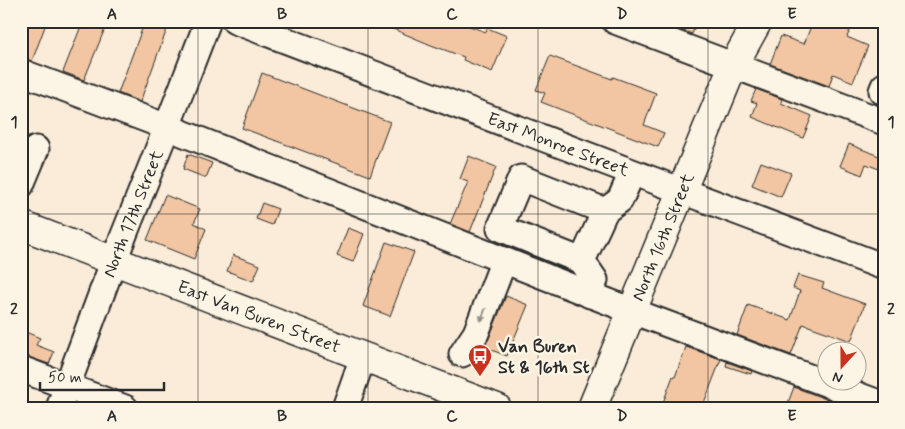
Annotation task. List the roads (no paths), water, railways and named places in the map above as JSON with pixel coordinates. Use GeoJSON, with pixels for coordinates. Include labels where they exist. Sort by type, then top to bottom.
{"type":"FeatureCollection","features":[{"type":"Feature","properties":{"kind":"main road","name":"North 16th Street"},"geometry":{"type":"LineString","coordinates":[[733,66],[744,21]]}},
{"type":"Feature","properties":{"kind":"main road","name":"North 16th Street"},"geometry":{"type":"LineString","coordinates":[[592,408],[733,66],[758,21]]}},
{"type":"Feature","properties":{"kind":"main road","name":"East Van Buren Street"},"geometry":{"type":"LineString","coordinates":[[21,225],[497,408]]}},
{"type":"Feature","properties":{"kind":"street","name":"North 17th Street"},"geometry":{"type":"LineString","coordinates":[[63,397],[114,260],[208,21]]}},
{"type":"Feature","properties":{"kind":"street","name":"East Monroe Street"},"geometry":{"type":"LineString","coordinates":[[235,21],[884,267]]}},
{"type":"Feature","properties":{"kind":"street"},"geometry":{"type":"LineString","coordinates":[[616,21],[884,122]]}},
{"type":"Feature","properties":{"kind":"street"},"geometry":{"type":"LineString","coordinates":[[21,72],[167,127],[590,295],[884,405]]}},
{"type":"Feature","properties":{"kind":"street"},"geometry":{"type":"LineString","coordinates":[[21,185],[36,150]]}},
{"type":"Feature","properties":{"kind":"street"},"geometry":{"type":"LineString","coordinates":[[582,261],[604,211],[620,200],[632,172]]}},
{"type":"Feature","properties":{"kind":"street"},"geometry":{"type":"LineString","coordinates":[[590,295],[595,280],[582,261],[500,228],[521,178],[604,211]]}},
{"type":"Feature","properties":{"kind":"street"},"geometry":{"type":"LineString","coordinates":[[462,354],[476,333],[499,273]]}},
{"type":"Feature","properties":{"kind":"street"},"geometry":{"type":"LineString","coordinates":[[345,408],[364,357]]}},
{"type":"Feature","properties":{"kind":"street"},"geometry":{"type":"LineString","coordinates":[[21,368],[63,397],[125,408]]}},
{"type":"Feature","properties":{"kind":"place","name":"Van Buren St & 16th St"},"geometry":{"type":"Point","coordinates":[480,377]}}]}
